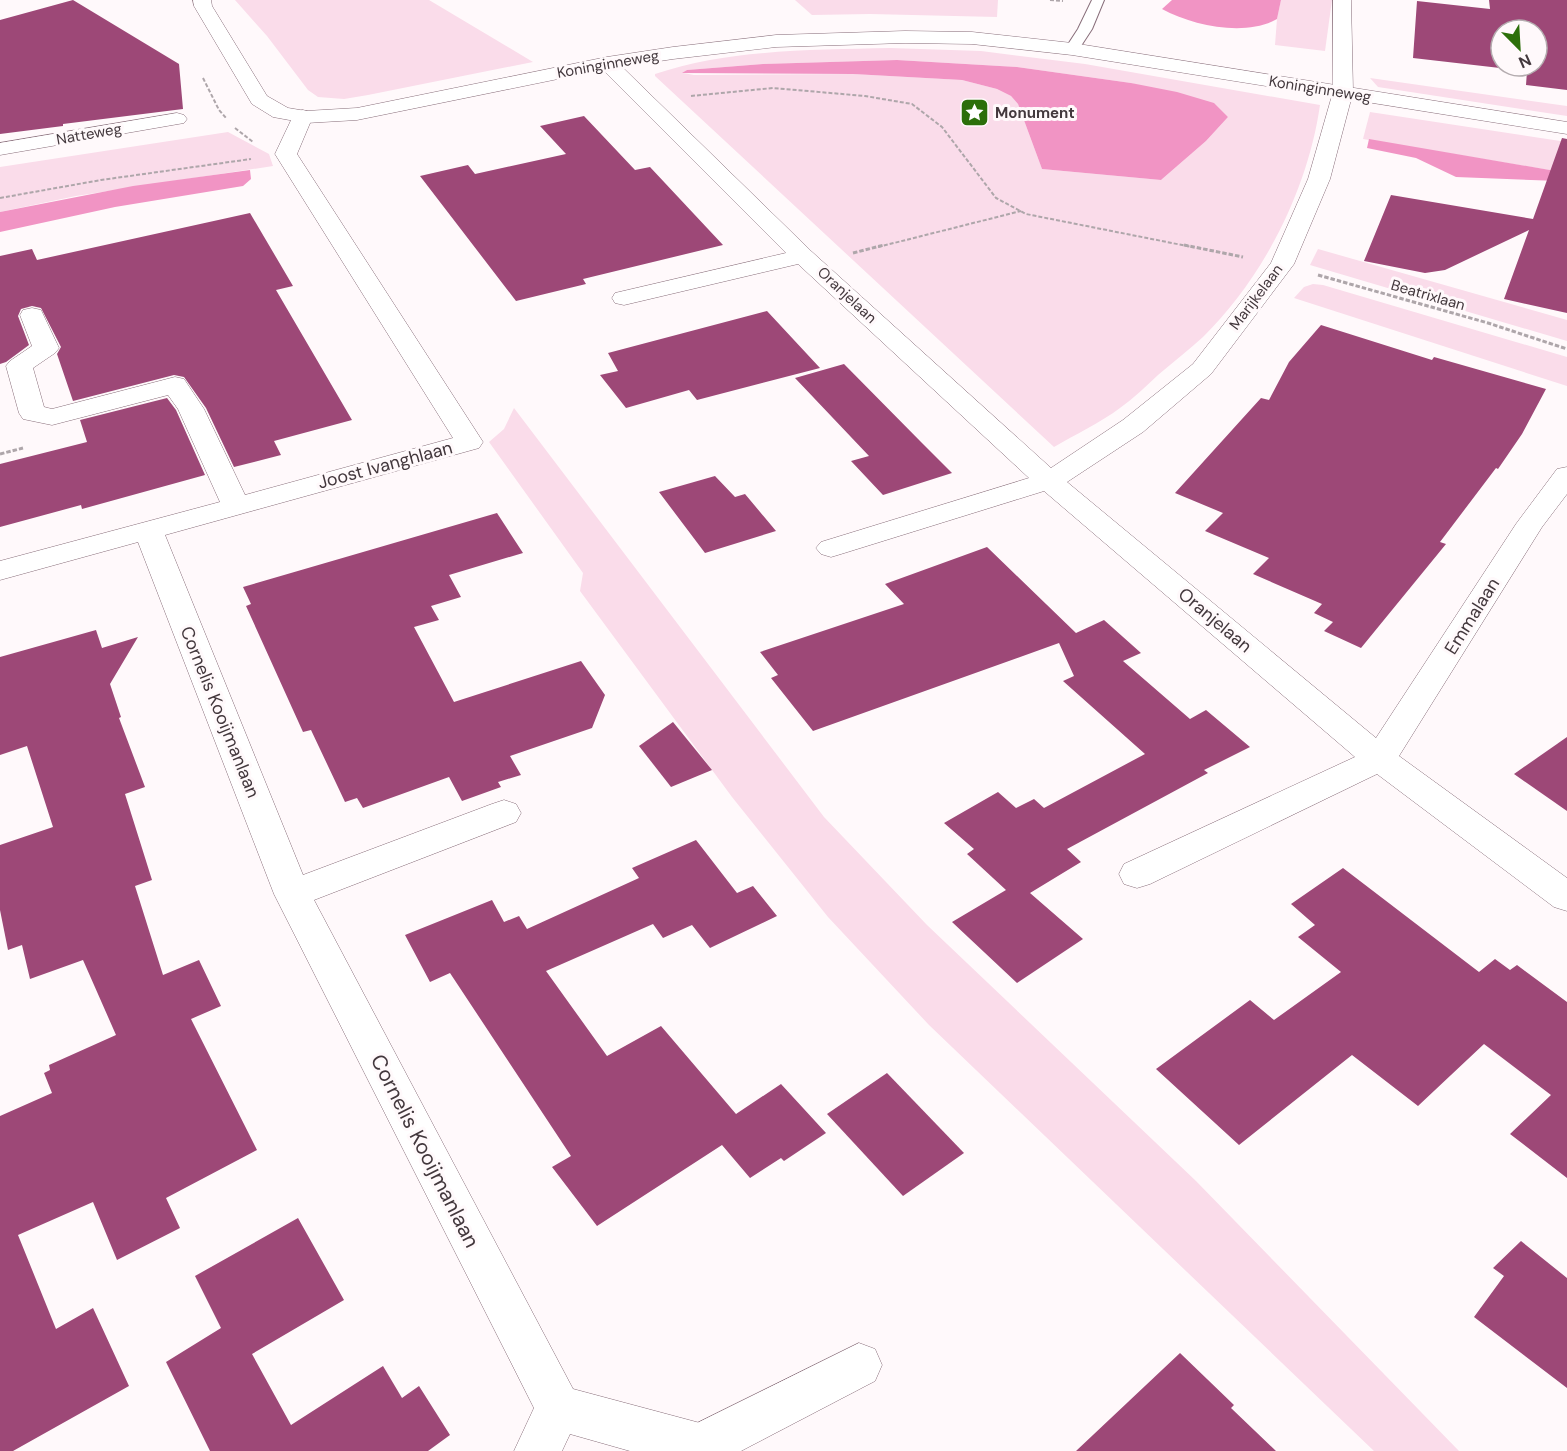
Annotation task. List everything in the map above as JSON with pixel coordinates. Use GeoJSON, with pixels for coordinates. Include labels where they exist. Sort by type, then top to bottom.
{"type":"FeatureCollection","features":[{"type":"Feature","properties":{"kind":"street","name":"Marijkelaan"},"geometry":{"type":"LineString","coordinates":[[1049,482],[1133,426],[1202,369],[1281,264],[1319,179],[1342,92],[1342,0]]}},
{"type":"Feature","properties":{"kind":"street","name":"Koninginneweg"},"geometry":{"type":"LineString","coordinates":[[199,2],[259,100],[270,109],[303,117],[357,114],[607,63],[728,46],[863,37],[972,38],[1072,49],[1567,128]]}},
{"type":"Feature","properties":{"kind":"street","name":"Oranjelaan"},"geometry":{"type":"LineString","coordinates":[[607,63],[807,259],[1049,482],[1380,759],[1567,897]]}},
{"type":"Feature","properties":{"kind":"street"},"geometry":{"type":"LineString","coordinates":[[286,154],[303,117]]}},
{"type":"Feature","properties":{"kind":"street","name":"Natteweg"},"geometry":{"type":"LineString","coordinates":[[0,149],[177,119]]}},
{"type":"Feature","properties":{"kind":"street","name":"Joost Ivanghlaan"},"geometry":{"type":"LineString","coordinates":[[0,571],[469,442],[286,154]]}},
{"type":"Feature","properties":{"kind":"street","name":"Oranjelaan"},"geometry":{"type":"LineString","coordinates":[[624,298],[807,259]]}},
{"type":"Feature","properties":{"kind":"street"},"geometry":{"type":"LineString","coordinates":[[32,315],[46,348],[18,366],[32,413],[52,417],[175,385],[190,409],[236,506]]}},
{"type":"Feature","properties":{"kind":"street","name":"Emmalaan"},"geometry":{"type":"LineString","coordinates":[[1380,759],[1530,524],[1567,475]]}},
{"type":"Feature","properties":{"kind":"street"},"geometry":{"type":"LineString","coordinates":[[831,548],[1049,482]]}},
{"type":"Feature","properties":{"kind":"street","name":"Cornelis Kooijmanlaan"},"geometry":{"type":"LineString","coordinates":[[148,530],[292,894],[558,1407]]}},
{"type":"Feature","properties":{"kind":"street"},"geometry":{"type":"LineString","coordinates":[[1137,874],[1380,759]]}},
{"type":"Feature","properties":{"kind":"street"},"geometry":{"type":"LineString","coordinates":[[292,894],[504,813]]}},
{"type":"Feature","properties":{"kind":"street"},"geometry":{"type":"LineString","coordinates":[[538,1451],[558,1407],[701,1449],[859,1365]]}},
{"type":"Feature","properties":{"kind":"lane"},"geometry":{"type":"LineString","coordinates":[[1072,49],[1085,29],[1098,0]]}},
{"type":"Feature","properties":{"kind":"path"},"geometry":{"type":"LineString","coordinates":[[647,102],[773,88],[865,96],[912,104],[942,127],[996,198],[1021,211]]}},
{"type":"Feature","properties":{"kind":"path"},"geometry":{"type":"LineString","coordinates":[[0,198],[101,180],[286,154]]}},
{"type":"Feature","properties":{"kind":"path"},"geometry":{"type":"LineString","coordinates":[[807,259],[1021,211]]}},
{"type":"Feature","properties":{"kind":"path","name":"Beatrixlaan"},"geometry":{"type":"LineString","coordinates":[[1021,211],[1130,236],[1281,264],[1488,323],[1567,349]]}},
{"type":"Feature","properties":{"kind":"shaded area"},"geometry":{"type":"Polygon","coordinates":[[[235,0],[429,0],[533,62],[344,99],[318,97],[308,90],[267,36],[235,0]]]}},
{"type":"Feature","properties":{"kind":"shaded area"},"geometry":{"type":"Polygon","coordinates":[[[795,0],[998,0],[997,17],[812,15],[795,0]]]}},
{"type":"Feature","properties":{"kind":"shaded area"},"geometry":{"type":"Polygon","coordinates":[[[1172,0],[1281,0],[1277,19],[1250,27],[1235,28],[1204,24],[1162,9],[1172,0]]]}},
{"type":"Feature","properties":{"kind":"shaded area"},"geometry":{"type":"Polygon","coordinates":[[[1281,0],[1332,0],[1325,51],[1275,45],[1281,0]]]}},
{"type":"Feature","properties":{"kind":"shaded area"},"geometry":{"type":"Polygon","coordinates":[[[890,48],[981,51],[1085,64],[1320,105],[1314,137],[1294,200],[1264,259],[1225,313],[1203,337],[1120,408],[1054,447],[655,76],[655,74],[683,66],[741,55],[890,48]],[[897,60],[763,64],[687,70],[683,73],[694,75],[853,74],[962,80],[997,89],[1011,96],[1018,104],[1042,169],[1161,180],[1206,141],[1228,117],[1131,83],[1017,67],[897,60]]]}},
{"type":"Feature","properties":{"kind":"shaded area"},"geometry":{"type":"Polygon","coordinates":[[[897,60],[1017,67],[1131,83],[1177,92],[1214,103],[1228,117],[1206,141],[1161,180],[1042,169],[1018,104],[1011,96],[997,89],[962,80],[853,74],[682,73],[687,70],[763,64],[897,60]]]}},
{"type":"Feature","properties":{"kind":"shaded area"},"geometry":{"type":"Polygon","coordinates":[[[1370,78],[1567,106],[1567,116],[1378,87],[1370,78]]]}},
{"type":"Feature","properties":{"kind":"shaded area"},"geometry":{"type":"Polygon","coordinates":[[[1370,112],[1567,142],[1567,173],[1363,139],[1370,112]]]}},
{"type":"Feature","properties":{"kind":"shaded area"},"geometry":{"type":"Polygon","coordinates":[[[228,132],[269,154],[273,166],[76,196],[0,212],[0,167],[228,132]]]}},
{"type":"Feature","properties":{"kind":"shaded area"},"geometry":{"type":"Polygon","coordinates":[[[1369,139],[1567,173],[1559,181],[1456,177],[1416,158],[1367,148],[1369,139]]]}},
{"type":"Feature","properties":{"kind":"shaded area"},"geometry":{"type":"Polygon","coordinates":[[[250,170],[251,179],[243,186],[115,207],[0,232],[0,212],[133,186],[250,170]]]}},
{"type":"Feature","properties":{"kind":"shaded area"},"geometry":{"type":"Polygon","coordinates":[[[1318,249],[1567,320],[1567,341],[1310,265],[1318,249]]]}},
{"type":"Feature","properties":{"kind":"shaded area"},"geometry":{"type":"Polygon","coordinates":[[[1313,284],[1323,285],[1567,357],[1567,386],[1294,298],[1304,287],[1313,284]]]}},
{"type":"Feature","properties":{"kind":"shaded area"},"geometry":{"type":"Polygon","coordinates":[[[514,408],[824,817],[927,925],[1196,1181],[1459,1451],[1374,1451],[929,1025],[828,917],[732,797],[580,591],[583,573],[489,442],[504,429],[514,408]]]}},
{"type":"Feature","properties":{"kind":"building"},"geometry":{"type":"Polygon","coordinates":[[[73,0],[179,64],[183,109],[0,134],[0,20],[73,0]]]}},
{"type":"Feature","properties":{"kind":"building"},"geometry":{"type":"Polygon","coordinates":[[[1489,0],[1567,0],[1567,90],[1526,85],[1526,78],[1549,78],[1549,18],[1489,18],[1489,67],[1413,58],[1417,1],[1490,9],[1489,0]]]}},
{"type":"Feature","properties":{"kind":"building"},"geometry":{"type":"Polygon","coordinates":[[[584,116],[635,170],[650,167],[723,245],[583,279],[586,284],[516,301],[420,176],[468,165],[475,174],[566,154],[540,126],[584,116]]]}},
{"type":"Feature","properties":{"kind":"building"},"geometry":{"type":"Polygon","coordinates":[[[1562,138],[1567,139],[1567,313],[1504,299],[1529,230],[1445,270],[1425,273],[1364,261],[1391,195],[1533,219],[1562,138]]]}},
{"type":"Feature","properties":{"kind":"building"},"geometry":{"type":"Polygon","coordinates":[[[250,213],[293,286],[276,290],[352,420],[274,441],[281,455],[234,467],[206,408],[184,377],[174,375],[73,401],[57,354],[61,347],[41,308],[32,306],[21,309],[18,316],[29,345],[0,364],[0,256],[32,249],[37,260],[250,213]]]}},
{"type":"Feature","properties":{"kind":"building"},"geometry":{"type":"Polygon","coordinates":[[[767,311],[820,368],[697,400],[689,390],[626,408],[600,375],[618,371],[608,353],[767,311]]]}},
{"type":"Feature","properties":{"kind":"building"},"geometry":{"type":"Polygon","coordinates":[[[1321,325],[1432,360],[1434,357],[1546,389],[1522,434],[1498,469],[1496,468],[1440,542],[1446,544],[1361,648],[1324,631],[1333,622],[1314,613],[1322,604],[1253,574],[1269,558],[1205,531],[1223,513],[1175,493],[1261,398],[1269,400],[1289,362],[1321,325]]]}},
{"type":"Feature","properties":{"kind":"building"},"geometry":{"type":"Polygon","coordinates":[[[844,364],[952,473],[883,495],[851,461],[869,456],[795,378],[844,364]]]}},
{"type":"Feature","properties":{"kind":"building"},"geometry":{"type":"Polygon","coordinates":[[[167,398],[176,410],[205,475],[82,509],[81,505],[0,527],[0,464],[87,442],[80,420],[167,398]]]}},
{"type":"Feature","properties":{"kind":"building"},"geometry":{"type":"Polygon","coordinates":[[[715,476],[735,497],[745,494],[776,531],[705,553],[659,492],[715,476]]]}},
{"type":"Feature","properties":{"kind":"building"},"geometry":{"type":"Polygon","coordinates":[[[497,513],[523,553],[449,575],[461,597],[431,606],[439,620],[414,627],[454,702],[581,661],[605,695],[592,728],[510,756],[521,775],[498,782],[501,787],[462,801],[449,777],[363,808],[357,798],[345,802],[311,730],[303,732],[246,606],[251,604],[243,587],[497,513]]]}},
{"type":"Feature","properties":{"kind":"building"},"geometry":{"type":"Polygon","coordinates":[[[987,547],[1076,633],[1104,620],[1141,653],[1123,661],[1190,719],[1206,710],[1250,747],[1204,770],[1208,773],[1067,849],[1081,862],[1030,893],[1083,939],[1017,983],[952,922],[1006,890],[967,854],[974,849],[944,823],[998,792],[1016,808],[1034,799],[1044,808],[1145,754],[1063,681],[1074,676],[1059,643],[813,731],[771,678],[778,675],[760,652],[904,604],[885,584],[987,547]]]}},
{"type":"Feature","properties":{"kind":"building"},"geometry":{"type":"Polygon","coordinates":[[[96,630],[102,648],[138,637],[110,684],[121,717],[119,718],[145,787],[125,794],[152,880],[135,886],[163,975],[199,960],[221,1006],[191,1019],[257,1150],[166,1198],[180,1228],[117,1260],[93,1202],[18,1235],[56,1329],[93,1308],[129,1386],[13,1451],[0,1451],[0,1116],[52,1093],[44,1073],[50,1070],[49,1065],[116,1035],[83,960],[30,979],[22,945],[8,950],[0,910],[0,845],[53,827],[27,746],[0,755],[0,657],[96,630]]]}},
{"type":"Feature","properties":{"kind":"building"},"geometry":{"type":"Polygon","coordinates":[[[673,722],[712,770],[671,787],[639,746],[673,722]]]}},
{"type":"Feature","properties":{"kind":"building"},"geometry":{"type":"Polygon","coordinates":[[[1567,737],[1567,811],[1514,774],[1567,737]]]}},
{"type":"Feature","properties":{"kind":"building"},"geometry":{"type":"Polygon","coordinates":[[[696,840],[737,893],[753,886],[777,916],[710,948],[692,925],[663,938],[653,924],[546,971],[607,1056],[661,1026],[736,1114],[781,1084],[826,1133],[784,1161],[781,1158],[750,1178],[722,1145],[597,1226],[552,1167],[571,1156],[450,973],[430,982],[405,935],[492,900],[504,922],[519,916],[527,929],[639,878],[632,868],[696,840]]]}},
{"type":"Feature","properties":{"kind":"building"},"geometry":{"type":"Polygon","coordinates":[[[1343,868],[1479,972],[1495,959],[1510,970],[1517,965],[1567,1002],[1567,1178],[1510,1134],[1551,1095],[1484,1044],[1418,1106],[1352,1055],[1239,1145],[1156,1069],[1250,1000],[1274,1020],[1341,972],[1298,937],[1315,925],[1291,904],[1343,868]]]}},
{"type":"Feature","properties":{"kind":"building"},"geometry":{"type":"Polygon","coordinates":[[[887,1073],[964,1153],[903,1196],[827,1114],[887,1073]]]}},
{"type":"Feature","properties":{"kind":"building"},"geometry":{"type":"Polygon","coordinates":[[[298,1218],[344,1300],[252,1354],[291,1425],[383,1366],[402,1398],[419,1386],[450,1435],[428,1451],[210,1451],[166,1362],[221,1328],[195,1276],[298,1218]]]}},
{"type":"Feature","properties":{"kind":"building"},"geometry":{"type":"Polygon","coordinates":[[[1521,1241],[1567,1278],[1567,1388],[1474,1317],[1504,1276],[1493,1268],[1521,1241]]]}},
{"type":"Feature","properties":{"kind":"building"},"geometry":{"type":"Polygon","coordinates":[[[1180,1353],[1234,1405],[1231,1408],[1276,1451],[1076,1451],[1180,1353]]]}},
{"type":"Feature","properties":{"kind":"place","name":"Monument"},"geometry":{"type":"Point","coordinates":[974,113]}}]}
